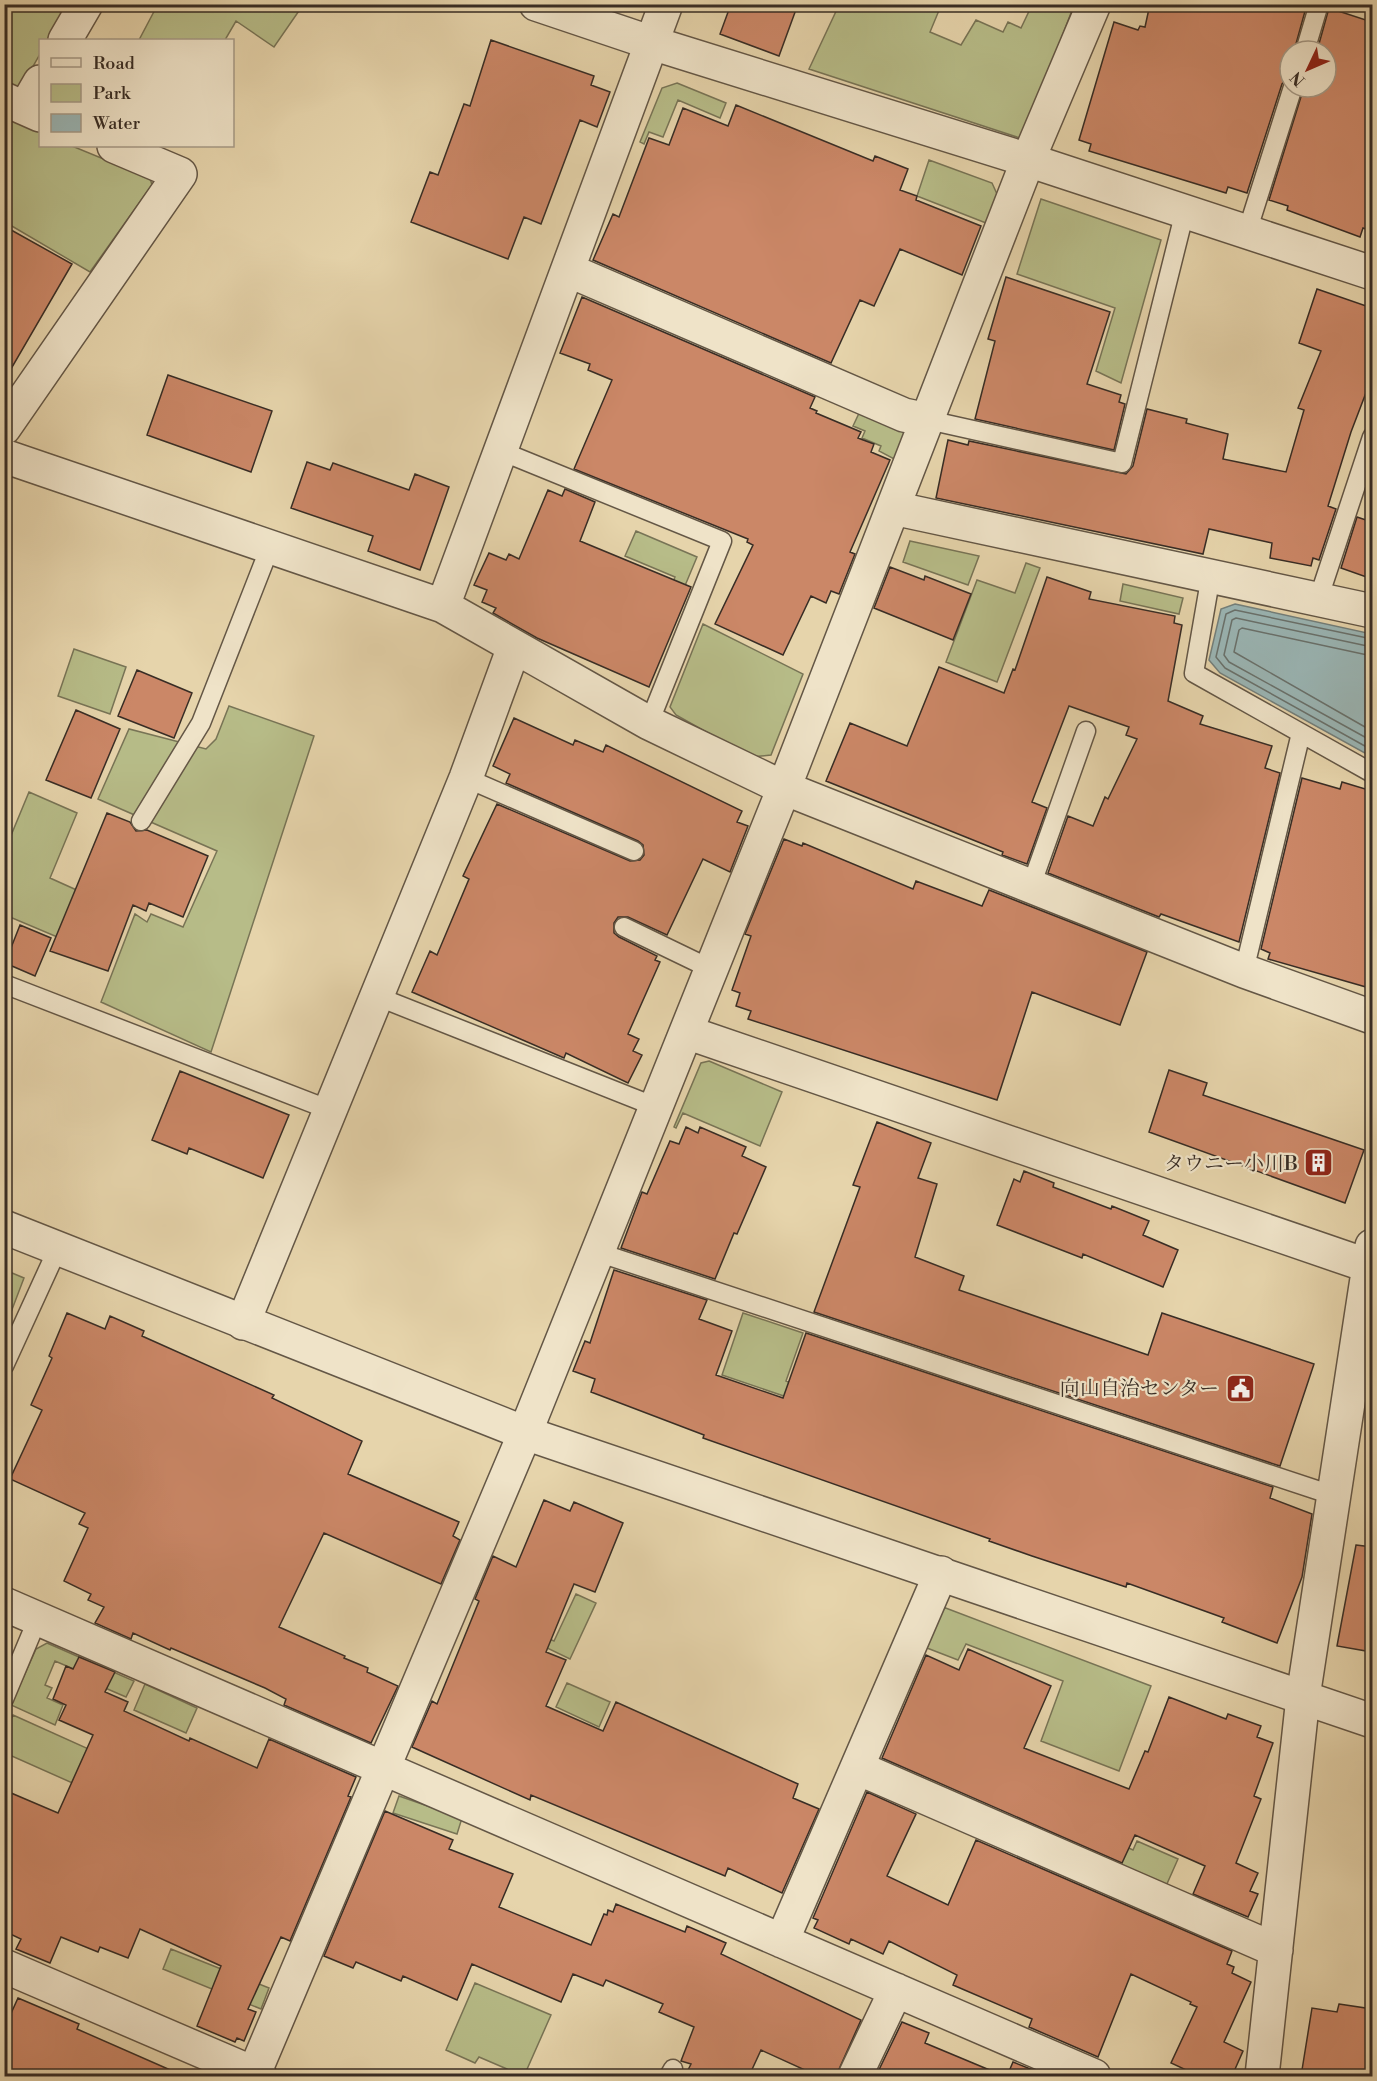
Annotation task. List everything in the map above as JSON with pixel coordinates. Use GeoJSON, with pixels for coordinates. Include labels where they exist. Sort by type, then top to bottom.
{"type":"FeatureCollection","features":[{"type":"Feature","properties":{"kind":"street"},"geometry":{"type":"LineString","coordinates":[[66,39],[86,4]]}},
{"type":"Feature","properties":{"kind":"street"},"geometry":{"type":"LineString","coordinates":[[536,4],[652,43],[1028,160],[1372,273]]}},
{"type":"Feature","properties":{"kind":"street"},"geometry":{"type":"LineString","coordinates":[[443,606],[666,4]]}},
{"type":"Feature","properties":{"kind":"street"},"geometry":{"type":"LineString","coordinates":[[4,1966],[256,2076],[525,1433],[784,788],[1028,160],[1094,4]]}},
{"type":"Feature","properties":{"kind":"street"},"geometry":{"type":"LineString","coordinates":[[4,428],[180,174],[116,147]]}},
{"type":"Feature","properties":{"kind":"street"},"geometry":{"type":"LineString","coordinates":[[568,270],[904,415],[928,420]]}},
{"type":"Feature","properties":{"kind":"street"},"geometry":{"type":"LineString","coordinates":[[4,456],[443,606],[649,723],[784,788],[1244,971],[1372,1017]]}},
{"type":"Feature","properties":{"kind":"street"},"geometry":{"type":"LineString","coordinates":[[893,508],[1372,611]]}},
{"type":"Feature","properties":{"kind":"street"},"geometry":{"type":"LineString","coordinates":[[243,1323],[466,777],[514,647]]}},
{"type":"Feature","properties":{"kind":"street"},"geometry":{"type":"LineString","coordinates":[[686,1032],[1371,1256],[1332,1495],[1303,1697],[1262,2076]]}},
{"type":"Feature","properties":{"kind":"street"},"geometry":{"type":"LineString","coordinates":[[4,1227],[525,1433],[1372,1721]]}},
{"type":"Feature","properties":{"kind":"street"},"geometry":{"type":"LineString","coordinates":[[782,1941],[940,1573]]}},
{"type":"Feature","properties":{"kind":"street"},"geometry":{"type":"LineString","coordinates":[[4,1604],[1095,2076]]}},
{"type":"Feature","properties":{"kind":"street"},"geometry":{"type":"LineString","coordinates":[[858,1768],[1276,1950]]}},
{"type":"Feature","properties":{"kind":"street"},"geometry":{"type":"LineString","coordinates":[[855,2076],[896,1990]]}},
{"type":"Feature","properties":{"kind":"lane"},"geometry":{"type":"LineString","coordinates":[[1309,39],[1319,4]]}},
{"type":"Feature","properties":{"kind":"lane"},"geometry":{"type":"LineString","coordinates":[[1247,232],[1289,99]]}},
{"type":"Feature","properties":{"kind":"lane"},"geometry":{"type":"LineString","coordinates":[[928,420],[1122,463],[1185,211]]}},
{"type":"Feature","properties":{"kind":"lane"},"geometry":{"type":"LineString","coordinates":[[1318,600],[1372,437]]}},
{"type":"Feature","properties":{"kind":"lane"},"geometry":{"type":"LineString","coordinates":[[501,451],[722,541],[649,723]]}},
{"type":"Feature","properties":{"kind":"lane"},"geometry":{"type":"LineString","coordinates":[[141,821],[201,723],[270,547]]}},
{"type":"Feature","properties":{"kind":"lane"},"geometry":{"type":"LineString","coordinates":[[1211,575],[1194,674],[1372,773]]}},
{"type":"Feature","properties":{"kind":"lane"},"geometry":{"type":"LineString","coordinates":[[1030,886],[1086,730]]}},
{"type":"Feature","properties":{"kind":"lane"},"geometry":{"type":"LineString","coordinates":[[1244,971],[1301,734]]}},
{"type":"Feature","properties":{"kind":"lane"},"geometry":{"type":"LineString","coordinates":[[466,777],[634,850]]}},
{"type":"Feature","properties":{"kind":"lane"},"geometry":{"type":"LineString","coordinates":[[624,927],[711,969]]}},
{"type":"Feature","properties":{"kind":"lane"},"geometry":{"type":"LineString","coordinates":[[4,984],[330,1110]]}},
{"type":"Feature","properties":{"kind":"lane"},"geometry":{"type":"LineString","coordinates":[[376,996],[656,1107]]}},
{"type":"Feature","properties":{"kind":"lane"},"geometry":{"type":"LineString","coordinates":[[4,1366],[58,1248]]}},
{"type":"Feature","properties":{"kind":"lane"},"geometry":{"type":"LineString","coordinates":[[597,1252],[1332,1495]]}},
{"type":"Feature","properties":{"kind":"lane"},"geometry":{"type":"LineString","coordinates":[[4,1699],[38,1618]]}},
{"type":"Feature","properties":{"kind":"green space"},"geometry":{"type":"Polygon","coordinates":[[[158,4],[303,4],[274,47],[236,21],[226,39],[140,39],[158,4]]]}},
{"type":"Feature","properties":{"kind":"green space"},"geometry":{"type":"Polygon","coordinates":[[[4,5],[41,5],[64,13],[49,39],[39,39],[39,56],[20,89],[5,83],[4,5]]]}},
{"type":"Feature","properties":{"kind":"green space"},"geometry":{"type":"Polygon","coordinates":[[[839,5],[933,5],[940,8],[930,32],[961,45],[976,20],[1003,32],[1008,22],[1021,28],[1032,5],[1074,5],[1023,139],[809,69],[839,5]]]}},
{"type":"Feature","properties":{"kind":"green space"},"geometry":{"type":"Polygon","coordinates":[[[677,83],[726,103],[720,118],[678,100],[663,137],[649,132],[644,144],[640,142],[662,88],[677,83]]]}},
{"type":"Feature","properties":{"kind":"green space"},"geometry":{"type":"Polygon","coordinates":[[[12,120],[39,132],[39,147],[74,147],[150,178],[152,185],[90,272],[5,222],[5,134],[12,120]]]}},
{"type":"Feature","properties":{"kind":"green space"},"geometry":{"type":"Polygon","coordinates":[[[929,160],[992,183],[997,194],[986,223],[917,196],[929,160]]]}},
{"type":"Feature","properties":{"kind":"green space"},"geometry":{"type":"Polygon","coordinates":[[[1041,199],[1161,240],[1121,383],[1096,371],[1115,308],[1017,274],[1041,199]]]}},
{"type":"Feature","properties":{"kind":"green space"},"geometry":{"type":"Polygon","coordinates":[[[861,409],[901,427],[906,439],[896,460],[879,451],[881,446],[862,438],[865,431],[853,426],[861,409]]]}},
{"type":"Feature","properties":{"kind":"green space"},"geometry":{"type":"Polygon","coordinates":[[[636,531],[697,557],[679,600],[668,595],[675,577],[625,556],[636,531]]]}},
{"type":"Feature","properties":{"kind":"green space"},"geometry":{"type":"Polygon","coordinates":[[[910,541],[979,556],[968,585],[903,562],[910,541]]]}},
{"type":"Feature","properties":{"kind":"green space"},"geometry":{"type":"Polygon","coordinates":[[[1026,563],[1040,568],[997,682],[946,662],[977,580],[1015,593],[1026,563]]]}},
{"type":"Feature","properties":{"kind":"green space"},"geometry":{"type":"Polygon","coordinates":[[[1123,584],[1183,598],[1179,614],[1120,601],[1123,584]]]}},
{"type":"Feature","properties":{"kind":"green space"},"geometry":{"type":"Polygon","coordinates":[[[703,624],[803,674],[771,755],[751,757],[676,715],[670,707],[703,624]]]}},
{"type":"Feature","properties":{"kind":"green space"},"geometry":{"type":"Polygon","coordinates":[[[74,649],[126,667],[110,714],[58,696],[74,649]]]}},
{"type":"Feature","properties":{"kind":"green space"},"geometry":{"type":"Polygon","coordinates":[[[229,706],[314,736],[211,1052],[101,1002],[135,914],[147,922],[151,914],[183,927],[217,851],[98,799],[129,729],[206,749],[216,739],[229,706]]]}},
{"type":"Feature","properties":{"kind":"green space"},"geometry":{"type":"Polygon","coordinates":[[[29,792],[77,813],[50,878],[81,892],[62,939],[10,917],[5,929],[5,850],[29,792]]]}},
{"type":"Feature","properties":{"kind":"green space"},"geometry":{"type":"Polygon","coordinates":[[[709,1061],[782,1092],[760,1146],[683,1113],[676,1128],[674,1127],[701,1063],[709,1061]]]}},
{"type":"Feature","properties":{"kind":"green space"},"geometry":{"type":"Polygon","coordinates":[[[5,1270],[24,1278],[5,1328],[5,1270]]]}},
{"type":"Feature","properties":{"kind":"green space"},"geometry":{"type":"Polygon","coordinates":[[[743,1313],[803,1333],[786,1381],[826,1395],[822,1409],[722,1375],[743,1313]]]}},
{"type":"Feature","properties":{"kind":"green space"},"geometry":{"type":"Polygon","coordinates":[[[576,1594],[596,1603],[570,1659],[520,1635],[523,1628],[554,1641],[576,1594]]]}},
{"type":"Feature","properties":{"kind":"green space"},"geometry":{"type":"Polygon","coordinates":[[[943,1607],[1151,1686],[1119,1771],[1041,1741],[1063,1681],[966,1644],[958,1660],[927,1648],[943,1607]]]}},
{"type":"Feature","properties":{"kind":"green space"},"geometry":{"type":"Polygon","coordinates":[[[47,1643],[134,1681],[126,1697],[82,1678],[83,1673],[55,1661],[45,1685],[52,1688],[47,1698],[63,1705],[55,1725],[11,1705],[36,1649],[47,1643]]]}},
{"type":"Feature","properties":{"kind":"green space"},"geometry":{"type":"Polygon","coordinates":[[[567,1683],[610,1702],[599,1727],[556,1707],[567,1683]]]}},
{"type":"Feature","properties":{"kind":"green space"},"geometry":{"type":"Polygon","coordinates":[[[145,1684],[197,1708],[186,1733],[134,1710],[145,1684]]]}},
{"type":"Feature","properties":{"kind":"green space"},"geometry":{"type":"Polygon","coordinates":[[[13,1715],[102,1755],[86,1789],[5,1753],[5,1733],[13,1715]]]}},
{"type":"Feature","properties":{"kind":"green space"},"geometry":{"type":"Polygon","coordinates":[[[399,1796],[462,1818],[457,1834],[393,1813],[399,1796]]]}},
{"type":"Feature","properties":{"kind":"green space"},"geometry":{"type":"Polygon","coordinates":[[[1137,1841],[1178,1859],[1166,1886],[1112,1863],[1120,1844],[1133,1850],[1137,1841]]]}},
{"type":"Feature","properties":{"kind":"green space"},"geometry":{"type":"Polygon","coordinates":[[[171,1949],[269,1988],[261,2009],[163,1969],[171,1949]]]}},
{"type":"Feature","properties":{"kind":"green space"},"geometry":{"type":"Polygon","coordinates":[[[475,1983],[551,2015],[524,2076],[505,2076],[507,2069],[479,2057],[475,2063],[446,2050],[475,1983]]]}},
{"type":"Feature","properties":{"kind":"water"},"geometry":{"type":"Polygon","coordinates":[[[1235,604],[1372,634],[1372,757],[1220,673],[1209,660],[1221,609],[1235,604]]]}},
{"type":"Feature","properties":{"kind":"building"},"geometry":{"type":"Polygon","coordinates":[[[731,4],[798,4],[779,56],[720,34],[731,4]]]}},
{"type":"Feature","properties":{"kind":"building"},"geometry":{"type":"Polygon","coordinates":[[[1150,4],[1307,4],[1297,39],[1278,39],[1278,96],[1247,193],[1228,187],[1226,193],[1089,151],[1091,144],[1079,140],[1114,22],[1138,30],[1140,26],[1145,27],[1150,4]]]}},
{"type":"Feature","properties":{"kind":"building"},"geometry":{"type":"Polygon","coordinates":[[[1329,8],[1372,22],[1372,231],[1363,228],[1360,237],[1287,210],[1288,206],[1269,200],[1300,99],[1338,99],[1338,39],[1320,39],[1329,8]]]}},
{"type":"Feature","properties":{"kind":"building"},"geometry":{"type":"Polygon","coordinates":[[[491,40],[594,76],[591,85],[610,92],[597,127],[580,120],[541,224],[524,217],[508,259],[411,222],[430,172],[438,175],[464,104],[470,106],[491,40]]]}},
{"type":"Feature","properties":{"kind":"building"},"geometry":{"type":"Polygon","coordinates":[[[736,105],[873,161],[875,156],[908,169],[900,190],[917,196],[916,200],[981,226],[962,275],[900,249],[874,306],[860,300],[831,363],[593,260],[613,214],[619,217],[649,138],[669,145],[683,108],[728,126],[736,105]]]}},
{"type":"Feature","properties":{"kind":"building"},"geometry":{"type":"Polygon","coordinates":[[[4,226],[72,264],[4,381],[4,226]]]}},
{"type":"Feature","properties":{"kind":"building"},"geometry":{"type":"Polygon","coordinates":[[[1006,277],[1110,312],[1087,384],[1121,395],[1119,402],[1125,404],[1114,450],[975,419],[995,341],[988,339],[1006,277]]]}},
{"type":"Feature","properties":{"kind":"building"},"geometry":{"type":"Polygon","coordinates":[[[1317,289],[1372,308],[1372,377],[1351,432],[1328,506],[1336,509],[1319,560],[1313,558],[1311,566],[1270,558],[1272,543],[1209,529],[1203,554],[936,498],[948,440],[968,445],[969,441],[1126,474],[1133,466],[1147,409],[1187,419],[1186,423],[1228,434],[1223,459],[1286,472],[1304,410],[1298,408],[1321,351],[1299,343],[1317,289]]]}},
{"type":"Feature","properties":{"kind":"building"},"geometry":{"type":"Polygon","coordinates":[[[582,297],[815,397],[810,408],[817,411],[816,413],[861,432],[858,438],[874,444],[871,452],[890,460],[850,552],[855,554],[839,594],[831,591],[826,603],[811,596],[783,655],[715,624],[753,545],[747,542],[748,539],[574,469],[612,380],[588,370],[590,364],[560,353],[582,297]]]}},
{"type":"Feature","properties":{"kind":"building"},"geometry":{"type":"Polygon","coordinates":[[[168,375],[272,411],[251,472],[147,435],[168,375]]]}},
{"type":"Feature","properties":{"kind":"building"},"geometry":{"type":"Polygon","coordinates":[[[307,462],[330,470],[333,463],[409,490],[415,474],[449,487],[420,570],[368,551],[373,536],[291,508],[307,462]]]}},
{"type":"Feature","properties":{"kind":"building"},"geometry":{"type":"Polygon","coordinates":[[[565,489],[595,502],[580,541],[691,587],[649,687],[537,638],[493,613],[496,608],[482,602],[487,590],[474,585],[489,553],[506,560],[509,554],[519,559],[548,490],[562,496],[565,489]]]}},
{"type":"Feature","properties":{"kind":"building"},"geometry":{"type":"Polygon","coordinates":[[[1357,517],[1372,522],[1372,579],[1341,568],[1357,517]]]}},
{"type":"Feature","properties":{"kind":"building"},"geometry":{"type":"Polygon","coordinates":[[[890,567],[924,580],[925,576],[971,594],[953,640],[874,608],[890,567]]]}},
{"type":"Feature","properties":{"kind":"building"},"geometry":{"type":"Polygon","coordinates":[[[1047,577],[1091,592],[1089,599],[1175,616],[1174,623],[1182,625],[1168,701],[1203,716],[1200,724],[1272,746],[1265,768],[1280,773],[1239,942],[1161,914],[1159,917],[1048,873],[1068,816],[1093,826],[1105,797],[1108,799],[1137,739],[1126,735],[1129,727],[1069,706],[1032,802],[1047,808],[1027,864],[1002,855],[1003,852],[826,781],[850,723],[907,746],[939,667],[1004,693],[1013,669],[1015,670],[1047,577]]]}},
{"type":"Feature","properties":{"kind":"building"},"geometry":{"type":"Polygon","coordinates":[[[137,670],[192,693],[174,738],[118,716],[137,670]]]}},
{"type":"Feature","properties":{"kind":"building"},"geometry":{"type":"Polygon","coordinates":[[[76,710],[120,729],[91,798],[46,780],[76,710]]]}},
{"type":"Feature","properties":{"kind":"building"},"geometry":{"type":"Polygon","coordinates":[[[514,718],[573,745],[575,740],[603,752],[606,745],[742,811],[737,822],[748,826],[730,872],[703,859],[667,935],[628,917],[618,917],[614,923],[614,933],[657,956],[655,960],[660,962],[628,1034],[639,1039],[633,1051],[642,1055],[628,1083],[566,1053],[564,1058],[412,992],[430,951],[437,955],[469,879],[463,876],[497,804],[630,861],[640,860],[644,855],[643,845],[638,841],[506,783],[510,774],[493,766],[514,718]]]}},
{"type":"Feature","properties":{"kind":"building"},"geometry":{"type":"Polygon","coordinates":[[[1302,778],[1340,789],[1342,782],[1372,791],[1372,963],[1366,987],[1268,959],[1270,953],[1261,949],[1302,778]]]}},
{"type":"Feature","properties":{"kind":"building"},"geometry":{"type":"Polygon","coordinates":[[[107,813],[130,822],[136,831],[147,830],[208,856],[183,917],[149,903],[146,911],[133,905],[108,971],[50,951],[107,813]]]}},
{"type":"Feature","properties":{"kind":"building"},"geometry":{"type":"Polygon","coordinates":[[[784,839],[802,846],[803,843],[913,889],[916,881],[982,906],[989,890],[1147,952],[1120,1025],[1032,992],[997,1100],[748,1019],[751,1011],[736,1006],[740,993],[732,990],[751,936],[745,934],[784,839]]]}},
{"type":"Feature","properties":{"kind":"building"},"geometry":{"type":"Polygon","coordinates":[[[20,925],[51,938],[35,976],[5,963],[20,925]]]}},
{"type":"Feature","properties":{"kind":"building"},"geometry":{"type":"Polygon","coordinates":[[[1169,1070],[1207,1083],[1203,1095],[1364,1150],[1345,1203],[1149,1132],[1169,1070]]]}},
{"type":"Feature","properties":{"kind":"building"},"geometry":{"type":"Polygon","coordinates":[[[180,1071],[289,1115],[263,1178],[189,1148],[187,1154],[152,1140],[180,1071]]]}},
{"type":"Feature","properties":{"kind":"building"},"geometry":{"type":"Polygon","coordinates":[[[877,1122],[931,1143],[918,1178],[937,1184],[915,1257],[964,1276],[959,1290],[1148,1355],[1162,1313],[1314,1364],[1280,1466],[814,1312],[860,1187],[853,1185],[877,1122]]]}},
{"type":"Feature","properties":{"kind":"building"},"geometry":{"type":"Polygon","coordinates":[[[686,1127],[698,1133],[700,1127],[746,1147],[742,1156],[766,1167],[715,1279],[621,1248],[642,1192],[647,1194],[670,1141],[679,1144],[686,1127]]]}},
{"type":"Feature","properties":{"kind":"building"},"geometry":{"type":"Polygon","coordinates":[[[1024,1171],[1054,1183],[1053,1187],[1149,1221],[1143,1235],[1178,1250],[1163,1287],[1083,1254],[1082,1258],[997,1225],[1014,1179],[1020,1182],[1024,1171]]]}},
{"type":"Feature","properties":{"kind":"building"},"geometry":{"type":"Polygon","coordinates":[[[614,1270],[707,1300],[699,1319],[732,1331],[716,1375],[783,1398],[806,1333],[1273,1487],[1270,1498],[1312,1514],[1302,1577],[1277,1643],[1222,1622],[1224,1618],[1127,1583],[1126,1587],[989,1541],[990,1539],[703,1438],[704,1435],[591,1392],[595,1379],[573,1371],[585,1341],[590,1343],[614,1270]]]}},
{"type":"Feature","properties":{"kind":"building"},"geometry":{"type":"Polygon","coordinates":[[[67,1313],[105,1329],[110,1316],[144,1331],[142,1336],[274,1395],[272,1398],[362,1441],[348,1474],[459,1522],[453,1536],[460,1540],[441,1584],[324,1533],[279,1627],[345,1656],[344,1658],[368,1668],[367,1672],[398,1686],[371,1743],[284,1705],[286,1699],[265,1688],[133,1633],[131,1639],[95,1623],[104,1607],[88,1600],[91,1594],[64,1581],[88,1528],[79,1524],[85,1513],[10,1479],[42,1410],[31,1405],[52,1358],[49,1356],[67,1313]]]}},
{"type":"Feature","properties":{"kind":"building"},"geometry":{"type":"Polygon","coordinates":[[[544,1500],[570,1511],[574,1502],[623,1523],[595,1592],[574,1584],[546,1652],[566,1660],[546,1706],[603,1731],[616,1702],[798,1784],[793,1798],[819,1809],[782,1893],[728,1868],[725,1876],[531,1795],[530,1800],[412,1747],[432,1701],[437,1704],[479,1601],[475,1599],[493,1556],[516,1567],[544,1500]]]}},
{"type":"Feature","properties":{"kind":"building"},"geometry":{"type":"Polygon","coordinates":[[[1356,1545],[1372,1547],[1372,1652],[1337,1646],[1356,1545]]]}},
{"type":"Feature","properties":{"kind":"building"},"geometry":{"type":"Polygon","coordinates":[[[968,1649],[1051,1686],[1024,1748],[1129,1789],[1145,1751],[1148,1752],[1169,1697],[1226,1719],[1228,1714],[1261,1726],[1257,1737],[1273,1743],[1254,1796],[1261,1799],[1236,1863],[1258,1873],[1250,1891],[1258,1894],[1248,1917],[1193,1894],[1205,1866],[1135,1835],[1122,1863],[882,1758],[926,1655],[959,1670],[968,1649]]]}},
{"type":"Feature","properties":{"kind":"building"},"geometry":{"type":"Polygon","coordinates":[[[79,1657],[115,1672],[105,1692],[128,1702],[124,1711],[189,1741],[190,1738],[257,1768],[269,1739],[356,1777],[348,1796],[351,1797],[290,1941],[281,1937],[248,2009],[256,2012],[244,2041],[237,2038],[235,2042],[197,2026],[221,1966],[140,1929],[128,1958],[100,1947],[98,1952],[61,1937],[50,1963],[16,1949],[21,1939],[4,1931],[4,1790],[58,1813],[93,1735],[59,1720],[66,1705],[53,1699],[66,1666],[73,1669],[79,1657]]]}},
{"type":"Feature","properties":{"kind":"building"},"geometry":{"type":"Polygon","coordinates":[[[867,1792],[916,1814],[887,1876],[948,1905],[976,1840],[1232,1951],[1227,1964],[1234,1967],[1232,1973],[1251,1982],[1224,2042],[1243,2051],[1232,2076],[1199,2076],[1171,2063],[1197,2007],[1131,1974],[1098,2057],[1029,2027],[1032,2019],[953,1985],[957,1975],[889,1941],[883,1954],[851,1939],[849,1944],[814,1928],[818,1920],[813,1918],[867,1792]]]}},
{"type":"Feature","properties":{"kind":"building"},"geometry":{"type":"Polygon","coordinates":[[[385,1811],[453,1840],[449,1849],[513,1874],[499,1907],[591,1945],[604,1914],[607,1915],[608,1910],[613,1912],[616,1904],[685,1932],[687,1926],[726,1943],[721,1954],[861,2020],[836,2076],[818,2076],[761,2050],[749,2076],[685,2076],[691,2064],[681,2061],[694,2027],[659,2012],[663,2004],[606,1980],[603,1986],[573,1974],[561,2002],[472,1964],[457,2000],[403,1976],[401,1981],[356,1962],[353,1968],[324,1956],[385,1811]]]}},
{"type":"Feature","properties":{"kind":"building"},"geometry":{"type":"Polygon","coordinates":[[[18,1998],[79,2024],[77,2029],[184,2076],[4,2076],[4,2029],[18,1998]]]}},
{"type":"Feature","properties":{"kind":"building"},"geometry":{"type":"Polygon","coordinates":[[[1339,2004],[1372,2009],[1372,2076],[1342,2076],[1302,2070],[1312,2008],[1337,2012],[1339,2004]]]}},
{"type":"Feature","properties":{"kind":"building"},"geometry":{"type":"Polygon","coordinates":[[[902,2022],[929,2033],[925,2043],[1004,2076],[876,2076],[902,2022]]]}},
{"type":"Feature","properties":{"kind":"building"},"geometry":{"type":"Polygon","coordinates":[[[1013,2062],[1048,2076],[1007,2076],[1013,2062]]]}},
{"type":"Feature","properties":{"kind":"place","name":"タウニー小川B"},"geometry":{"type":"Point","coordinates":[1319,1163]}},
{"type":"Feature","properties":{"kind":"place","name":"向山自治センター"},"geometry":{"type":"Point","coordinates":[1240,1388]}}]}
